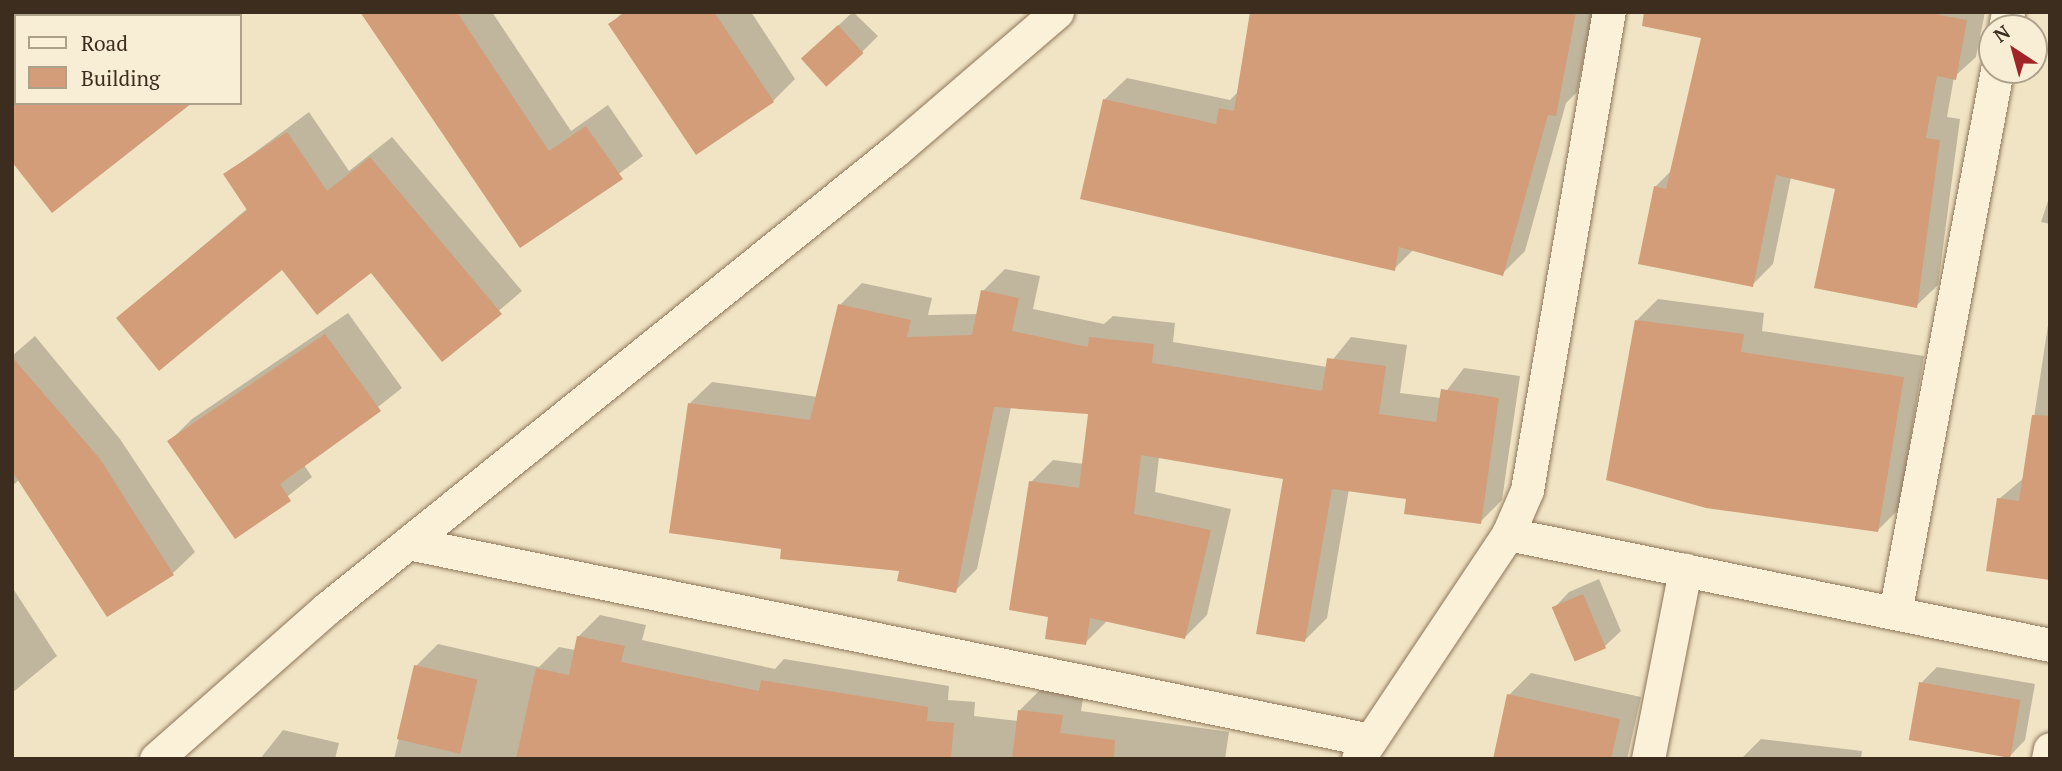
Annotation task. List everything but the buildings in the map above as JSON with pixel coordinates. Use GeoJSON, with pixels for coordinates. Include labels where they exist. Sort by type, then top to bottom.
{"type":"FeatureCollection","features":[{"type":"Feature","properties":{"kind":"street"},"geometry":{"type":"LineString","coordinates":[[156,759],[408,543],[896,150],[1057,12]]}},
{"type":"Feature","properties":{"kind":"street"},"geometry":{"type":"LineString","coordinates":[[408,543],[1364,749],[1508,534],[1527,490],[1609,12]]}},
{"type":"Feature","properties":{"kind":"street"},"geometry":{"type":"LineString","coordinates":[[1895,613],[1994,84]]}},
{"type":"Feature","properties":{"kind":"street"},"geometry":{"type":"LineString","coordinates":[[1508,534],[2050,645]]}},
{"type":"Feature","properties":{"kind":"street"},"geometry":{"type":"LineString","coordinates":[[1648,759],[1685,570]]}},
{"type":"Feature","properties":{"kind":"street"},"geometry":{"type":"LineString","coordinates":[[2048,759],[2050,748]]}}]}
